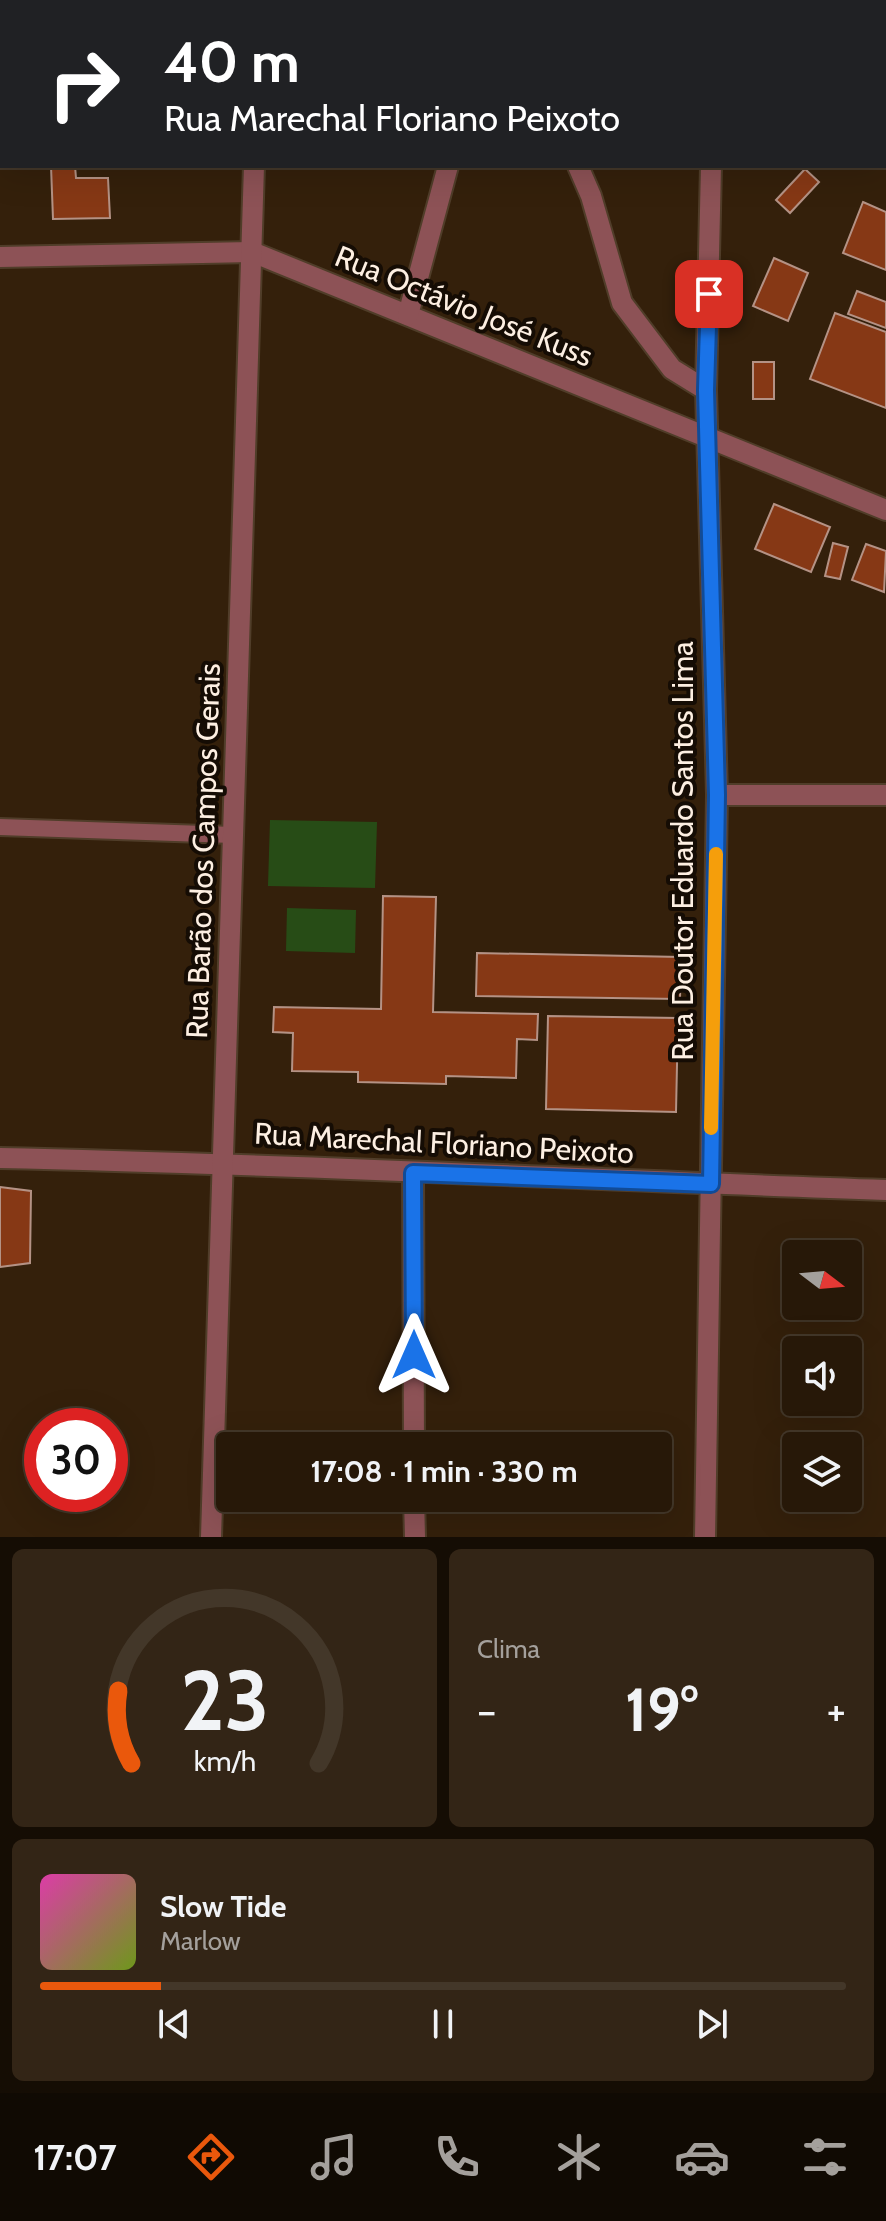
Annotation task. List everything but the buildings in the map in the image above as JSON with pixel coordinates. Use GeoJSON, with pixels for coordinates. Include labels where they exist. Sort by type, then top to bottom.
{"type":"FeatureCollection","features":[{"type":"Feature","properties":{"kind":"street","name":"Rua Barão dos Campos Gerais"},"geometry":{"type":"LineString","coordinates":[[211,1537],[254,168]]}},
{"type":"Feature","properties":{"kind":"street"},"geometry":{"type":"LineString","coordinates":[[408,315],[447,168]]}},
{"type":"Feature","properties":{"kind":"street"},"geometry":{"type":"LineString","coordinates":[[579,168],[591,196],[622,303],[672,369],[706,390]]}},
{"type":"Feature","properties":{"kind":"street","name":"Rua Doutor Eduardo Santos Lima"},"geometry":{"type":"LineString","coordinates":[[705,1537],[717,795],[706,390],[711,168]]}},
{"type":"Feature","properties":{"kind":"street","name":"Rua Octávio José Kuss"},"geometry":{"type":"LineString","coordinates":[[0,257],[252,252],[886,510]]}},
{"type":"Feature","properties":{"kind":"street"},"geometry":{"type":"LineString","coordinates":[[717,795],[886,795]]}},
{"type":"Feature","properties":{"kind":"street","name":"Rua Marechal Floriano Peixoto"},"geometry":{"type":"LineString","coordinates":[[0,1158],[222,1162],[413,1173],[886,1190]]}},
{"type":"Feature","properties":{"kind":"street"},"geometry":{"type":"LineString","coordinates":[[413,1173],[414,1432]]}},
{"type":"Feature","properties":{"kind":"street"},"geometry":{"type":"LineString","coordinates":[[414,1512],[415,1537]]}},
{"type":"Feature","properties":{"kind":"lane"},"geometry":{"type":"LineString","coordinates":[[0,827],[233,835]]}},
{"type":"Feature","properties":{"kind":"green space"},"geometry":{"type":"Polygon","coordinates":[[[270,820],[377,822],[375,888],[268,886],[270,820]]]}},
{"type":"Feature","properties":{"kind":"green space"},"geometry":{"type":"Polygon","coordinates":[[[287,908],[356,910],[355,953],[286,951],[287,908]]]}},
{"type":"Feature","properties":{"kind":"slow traffic"},"geometry":{"type":"LineString","coordinates":[[711,1128],[716,854]]}},
{"type":"Feature","properties":{"kind":"route"},"geometry":{"type":"LineString","coordinates":[[414,1355],[413,1173],[711,1184],[717,795],[706,390],[709,294]]}}]}
